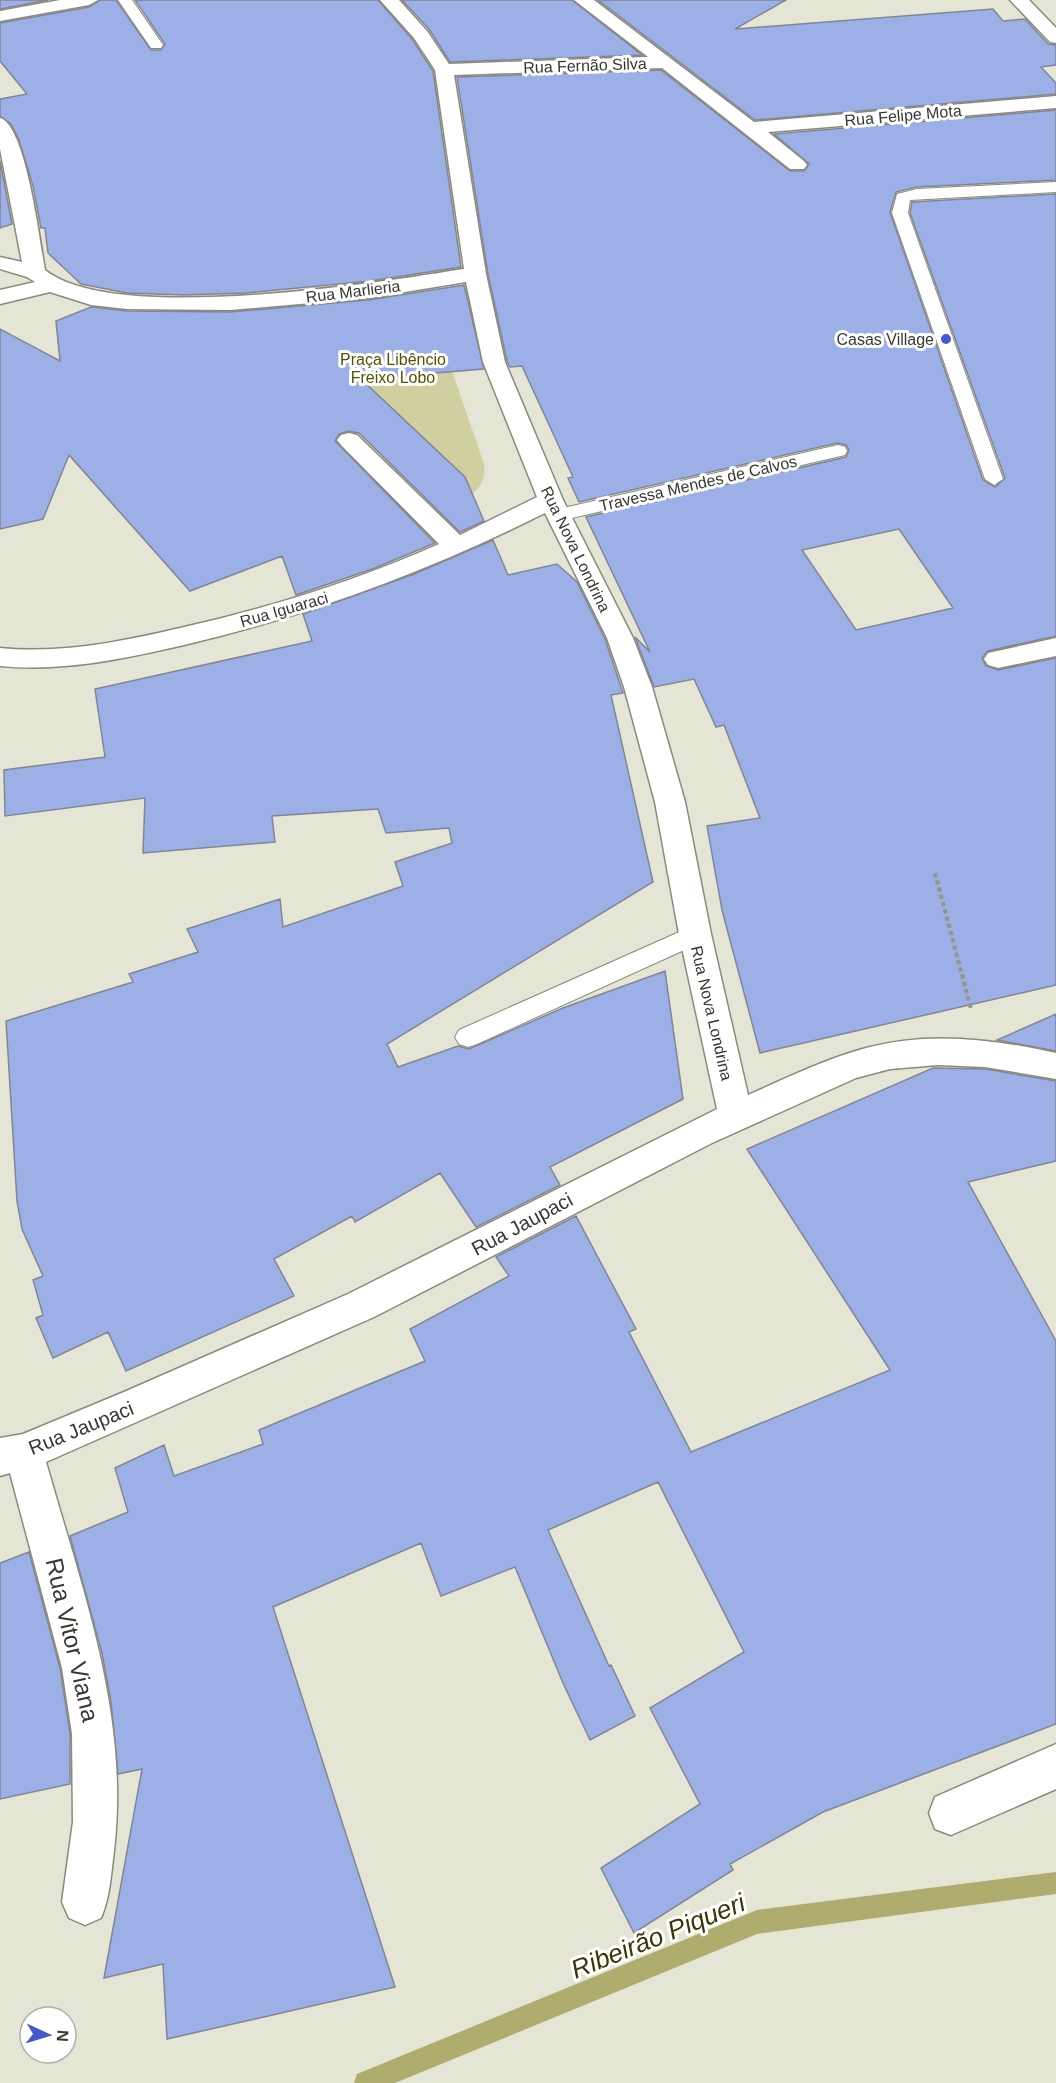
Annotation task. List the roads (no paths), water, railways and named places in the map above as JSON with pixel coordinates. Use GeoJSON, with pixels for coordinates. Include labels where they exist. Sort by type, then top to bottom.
{"type":"FeatureCollection","features":[{"type":"Feature","properties":{"kind":"street"},"geometry":{"type":"LineString","coordinates":[[0,15],[89,0]]}},
{"type":"Feature","properties":{"kind":"street","name":"Rua Nova Londrina"},"geometry":{"type":"LineString","coordinates":[[389,0],[421,35],[444,70],[475,274],[494,362],[555,507],[620,638],[638,687],[670,802],[695,934],[735,1115]]}},
{"type":"Feature","properties":{"kind":"street"},"geometry":{"type":"LineString","coordinates":[[583,0],[666,62]]}},
{"type":"Feature","properties":{"kind":"street"},"geometry":{"type":"LineString","coordinates":[[1019,0],[1056,38]]}},
{"type":"Feature","properties":{"kind":"street","name":"Rua Fernão Silva"},"geometry":{"type":"LineString","coordinates":[[444,70],[666,62],[797,165]]}},
{"type":"Feature","properties":{"kind":"street","name":"Rua Felipe Mota"},"geometry":{"type":"LineString","coordinates":[[750,128],[1056,102]]}},
{"type":"Feature","properties":{"kind":"street"},"geometry":{"type":"LineString","coordinates":[[0,124],[10,144],[43,278],[0,297]]}},
{"type":"Feature","properties":{"kind":"street","name":"Rua Marlieria"},"geometry":{"type":"LineString","coordinates":[[0,263],[43,278],[68,292],[109,300],[172,304],[230,303],[368,291],[475,274]]}},
{"type":"Feature","properties":{"kind":"street"},"geometry":{"type":"LineString","coordinates":[[349,440],[457,547]]}},
{"type":"Feature","properties":{"kind":"street","name":"Rua Iguaraci"},"geometry":{"type":"LineString","coordinates":[[0,657],[55,659],[94,654],[209,631],[348,590],[555,507]]}},
{"type":"Feature","properties":{"kind":"street"},"geometry":{"type":"LineString","coordinates":[[998,659],[1056,646]]}},
{"type":"Feature","properties":{"kind":"street","name":"Rua Jaupaci"},"geometry":{"type":"LineString","coordinates":[[12,1455],[170,1391],[468,1253],[735,1115],[865,1061],[904,1053],[981,1054],[1056,1066]]}},
{"type":"Feature","properties":{"kind":"street","name":"Rua Vitor Viana"},"geometry":{"type":"LineString","coordinates":[[12,1455],[83,1668],[94,1734],[95,1821],[85,1902]]}},
{"type":"Feature","properties":{"kind":"street"},"geometry":{"type":"LineString","coordinates":[[951,1813],[1056,1766]]}},
{"type":"Feature","properties":{"kind":"lane"},"geometry":{"type":"LineString","coordinates":[[125,0],[156,45]]}},
{"type":"Feature","properties":{"kind":"lane"},"geometry":{"type":"LineString","coordinates":[[994,479],[900,213],[900,204],[903,197],[917,194],[1056,187]]}},
{"type":"Feature","properties":{"kind":"lane","name":"Travessa Mendes de Calvos"},"geometry":{"type":"LineString","coordinates":[[555,507],[838,452]]}},
{"type":"Feature","properties":{"kind":"lane"},"geometry":{"type":"LineString","coordinates":[[468,1037],[695,934]]}},
{"type":"Feature","properties":{"kind":"waterway","name":"Ribeirão Piqueri"},"geometry":{"type":"LineString","coordinates":[[366,2083],[757,1922],[1056,1883]]}},
{"type":"Feature","properties":{"kind":"place","name":"Casas Village"},"geometry":{"type":"Point","coordinates":[946,339]}},
{"type":"Feature","properties":{"kind":"park label","name":"Praça Libêncio Freixo Lobo"},"geometry":{"type":"Point","coordinates":[393,368]}}]}
